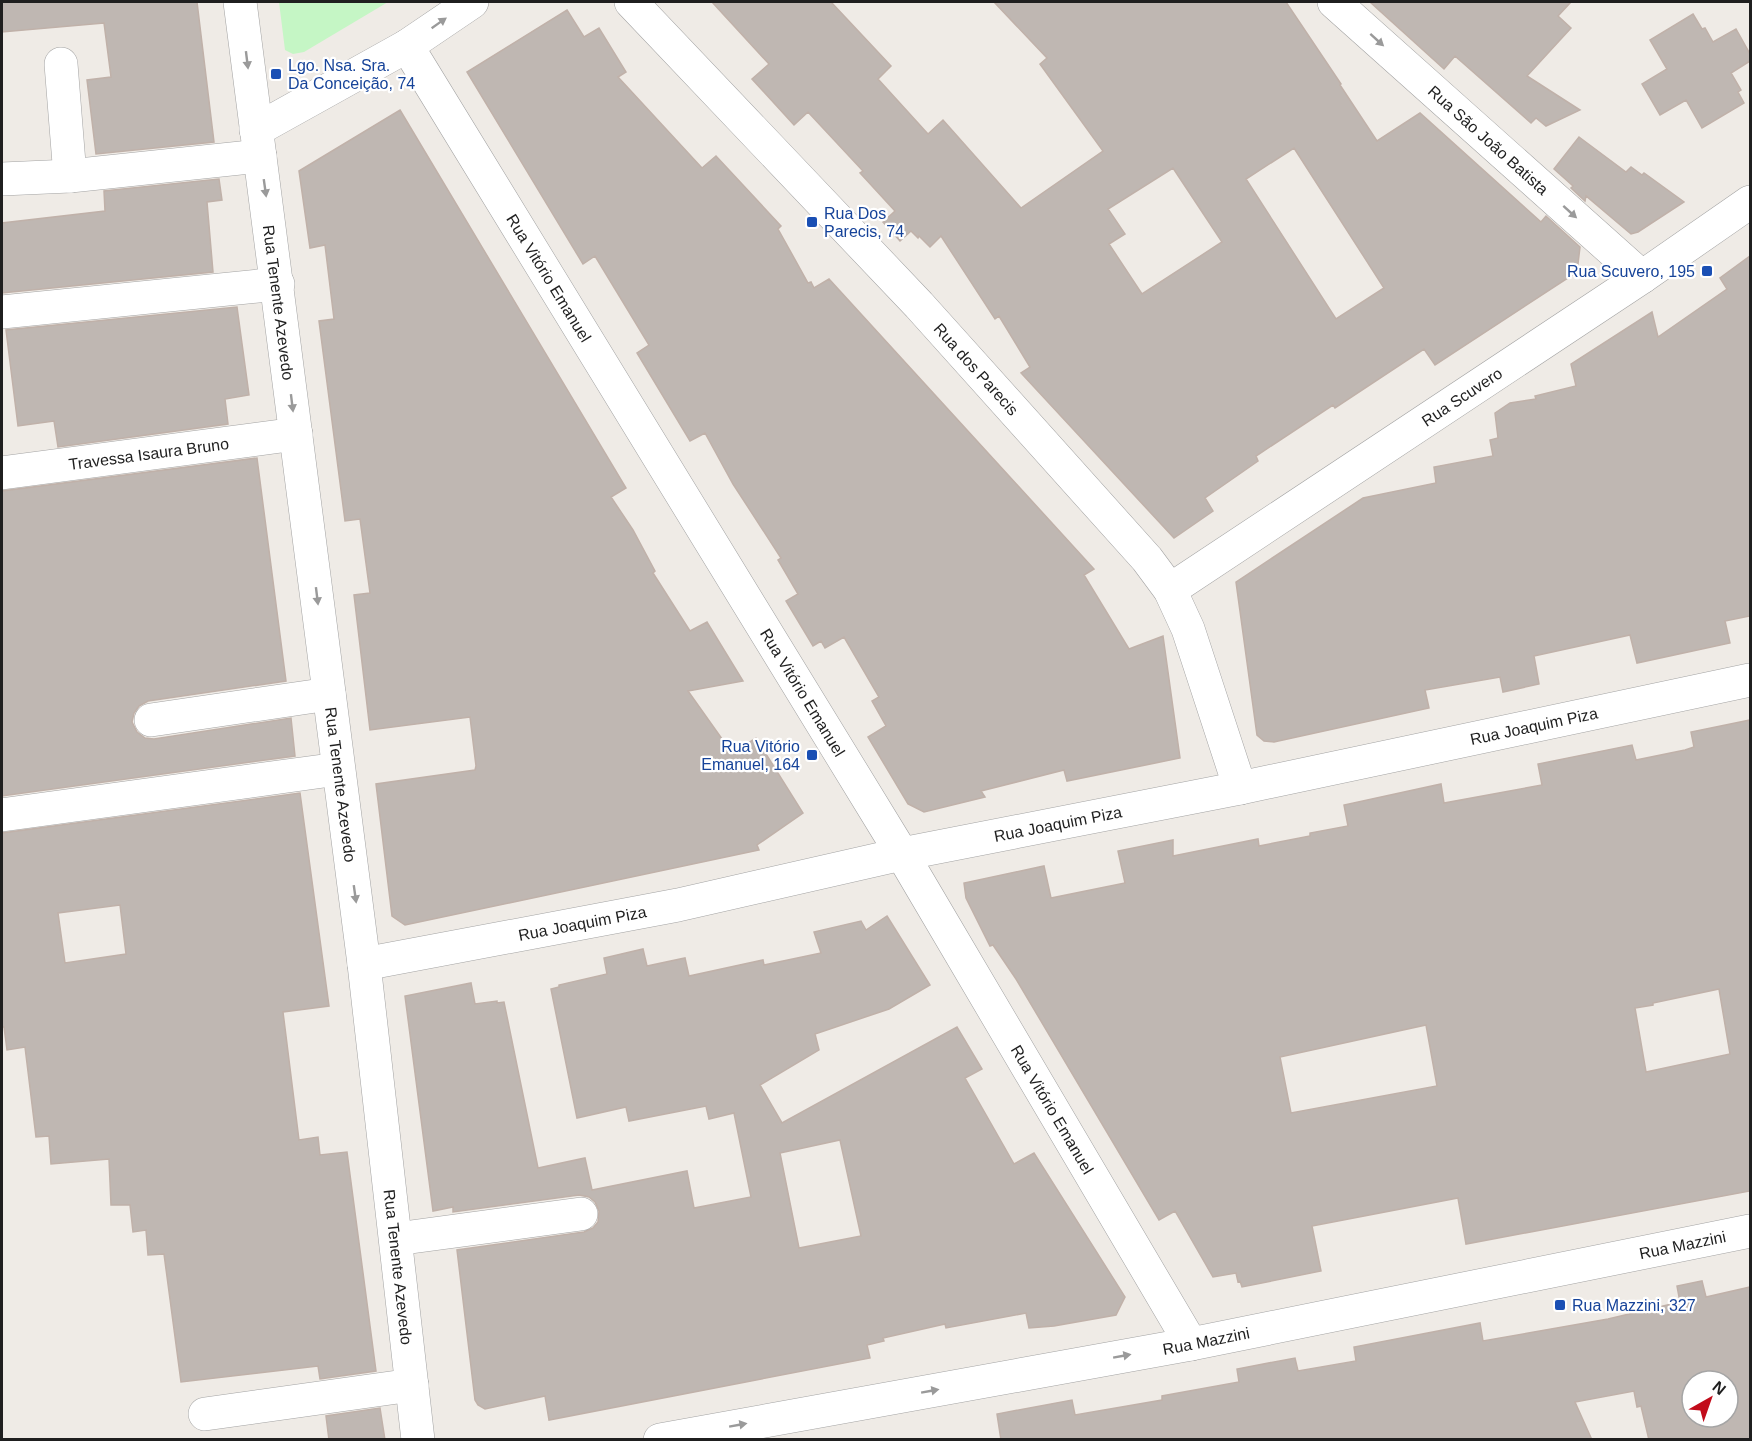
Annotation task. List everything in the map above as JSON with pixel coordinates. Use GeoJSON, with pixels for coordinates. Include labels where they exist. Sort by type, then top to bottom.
{"type":"FeatureCollection","features":[{"type":"Feature","properties":{"kind":"street","name":"Rua Tenente Azevedo"},"geometry":{"type":"LineString","coordinates":[[240,2],[364,964],[418,1440]]}},
{"type":"Feature","properties":{"kind":"street"},"geometry":{"type":"LineString","coordinates":[[2,179],[70,176],[258,143],[472,2]]}},
{"type":"Feature","properties":{"kind":"street","name":"Rua dos Parecis"},"geometry":{"type":"LineString","coordinates":[[631,2],[919,305],[1147,559],[1170,590],[1188,629],[1240,788]]}},
{"type":"Feature","properties":{"kind":"street","name":"Rua São João Batista"},"geometry":{"type":"LineString","coordinates":[[1334,2],[1642,277]]}},
{"type":"Feature","properties":{"kind":"street","name":"Rua Vitório Emanuel"},"geometry":{"type":"LineString","coordinates":[[407,46],[902,854],[1191,1344]]}},
{"type":"Feature","properties":{"kind":"street"},"geometry":{"type":"LineString","coordinates":[[61,64],[70,176]]}},
{"type":"Feature","properties":{"kind":"street","name":"Rua Scuvero"},"geometry":{"type":"LineString","coordinates":[[1170,590],[1642,277],[1750,202]]}},
{"type":"Feature","properties":{"kind":"street"},"geometry":{"type":"LineString","coordinates":[[2,312],[278,284]]}},
{"type":"Feature","properties":{"kind":"street","name":"Travessa Isaura Bruno"},"geometry":{"type":"LineString","coordinates":[[2,473],[296,434]]}},
{"type":"Feature","properties":{"kind":"street","name":"Rua Joaquim Piza"},"geometry":{"type":"LineString","coordinates":[[364,964],[678,905],[902,854],[1240,788],[1750,680]]}},
{"type":"Feature","properties":{"kind":"street"},"geometry":{"type":"LineString","coordinates":[[152,720],[329,694]]}},
{"type":"Feature","properties":{"kind":"street"},"geometry":{"type":"LineString","coordinates":[[2,815],[338,769]]}},
{"type":"Feature","properties":{"kind":"street"},"geometry":{"type":"LineString","coordinates":[[396,1239],[581,1214]]}},
{"type":"Feature","properties":{"kind":"street","name":"Rua Mazzini"},"geometry":{"type":"LineString","coordinates":[[660,1440],[1191,1344],[1750,1231]]}},
{"type":"Feature","properties":{"kind":"street"},"geometry":{"type":"LineString","coordinates":[[205,1414],[412,1385]]}},
{"type":"Feature","properties":{"kind":"green space"},"geometry":{"type":"Polygon","coordinates":[[[279,2],[388,2],[304,52],[293,54],[285,50],[279,2]]]}},
{"type":"Feature","properties":{"kind":"building"},"geometry":{"type":"Polygon","coordinates":[[[2,2],[197,2],[214,142],[96,154],[87,80],[111,77],[104,23],[2,32],[2,2]]]}},
{"type":"Feature","properties":{"kind":"building"},"geometry":{"type":"Polygon","coordinates":[[[712,2],[831,2],[891,66],[878,79],[928,134],[943,120],[1021,208],[1103,151],[1040,64],[1047,58],[994,2],[1286,2],[1377,141],[1420,113],[1541,222],[1546,216],[1580,247],[1577,272],[1435,365],[1424,349],[1335,408],[1333,405],[1256,456],[1258,461],[1205,498],[1213,511],[1174,538],[1021,373],[1030,367],[999,316],[995,319],[941,236],[930,247],[911,231],[900,241],[883,222],[895,211],[860,173],[863,171],[808,112],[794,125],[752,79],[769,64],[712,2]],[[1294,148],[1246,179],[1336,319],[1384,288],[1294,148]],[[1173,168],[1108,209],[1125,234],[1109,244],[1142,294],[1222,242],[1173,168]]]}},
{"type":"Feature","properties":{"kind":"building"},"geometry":{"type":"Polygon","coordinates":[[[1370,2],[1571,2],[1558,16],[1571,28],[1527,76],[1580,110],[1546,126],[1536,118],[1531,123],[1455,56],[1444,69],[1370,2]]]}},
{"type":"Feature","properties":{"kind":"building"},"geometry":{"type":"Polygon","coordinates":[[[567,10],[584,37],[599,28],[626,72],[618,77],[702,168],[716,156],[781,226],[778,229],[808,283],[811,282],[814,288],[829,279],[1094,569],[1084,575],[1129,649],[1163,636],[1180,758],[1067,781],[1064,770],[981,791],[985,797],[924,812],[908,804],[868,737],[886,726],[872,701],[879,697],[844,637],[825,648],[821,641],[813,646],[786,601],[798,594],[778,560],[781,558],[733,484],[705,433],[690,441],[637,353],[649,345],[595,256],[583,264],[467,72],[567,10]]]}},
{"type":"Feature","properties":{"kind":"building"},"geometry":{"type":"Polygon","coordinates":[[[1693,14],[1713,42],[1736,29],[1750,54],[1750,61],[1731,73],[1741,90],[1738,92],[1744,103],[1702,128],[1686,100],[1660,115],[1642,84],[1667,69],[1650,40],[1693,14]]]}},
{"type":"Feature","properties":{"kind":"building"},"geometry":{"type":"Polygon","coordinates":[[[400,110],[626,488],[611,497],[633,530],[655,571],[653,573],[690,631],[707,622],[743,681],[688,691],[732,753],[756,738],[803,813],[757,845],[759,850],[405,925],[392,916],[376,784],[475,770],[470,717],[370,730],[354,595],[370,593],[360,519],[345,521],[319,321],[334,319],[325,245],[310,248],[299,171],[400,110]]]}},
{"type":"Feature","properties":{"kind":"building"},"geometry":{"type":"Polygon","coordinates":[[[1579,137],[1626,172],[1631,167],[1642,175],[1644,173],[1684,202],[1638,232],[1631,234],[1586,196],[1585,201],[1571,188],[1573,186],[1554,169],[1579,137]]]}},
{"type":"Feature","properties":{"kind":"building"},"geometry":{"type":"Polygon","coordinates":[[[219,179],[222,200],[207,202],[213,272],[2,293],[2,223],[105,211],[104,191],[219,179]]]}},
{"type":"Feature","properties":{"kind":"building"},"geometry":{"type":"Polygon","coordinates":[[[1750,256],[1750,616],[1725,621],[1730,643],[1637,663],[1630,635],[1534,656],[1539,684],[1503,692],[1500,677],[1425,690],[1429,708],[1274,742],[1264,741],[1257,735],[1236,582],[1363,498],[1436,483],[1434,467],[1493,456],[1490,440],[1498,438],[1495,413],[1510,403],[1536,399],[1535,396],[1576,386],[1571,364],[1652,312],[1658,337],[1727,289],[1720,278],[1750,256]]]}},
{"type":"Feature","properties":{"kind":"building"},"geometry":{"type":"Polygon","coordinates":[[[237,307],[249,395],[225,399],[228,424],[58,447],[54,421],[18,426],[6,330],[237,307]]]}},
{"type":"Feature","properties":{"kind":"building"},"geometry":{"type":"Polygon","coordinates":[[[257,458],[286,681],[148,701],[139,706],[132,722],[137,732],[145,738],[154,739],[291,718],[295,756],[2,796],[2,491],[257,458]]]}},
{"type":"Feature","properties":{"kind":"building"},"geometry":{"type":"Polygon","coordinates":[[[1750,720],[1750,1191],[1466,1244],[1458,1198],[1312,1226],[1321,1271],[1242,1287],[1236,1273],[1213,1277],[1175,1211],[1159,1220],[1016,979],[993,945],[990,946],[966,898],[964,883],[1044,866],[1051,898],[1125,883],[1118,851],[1173,840],[1173,856],[1258,839],[1259,846],[1310,836],[1310,833],[1348,826],[1344,805],[1441,784],[1444,803],[1542,785],[1538,764],[1632,745],[1636,760],[1685,750],[1694,747],[1691,732],[1750,720]],[[1719,989],[1635,1008],[1646,1072],[1730,1054],[1719,989]],[[1426,1025],[1280,1057],[1291,1113],[1437,1086],[1426,1025]]]}},
{"type":"Feature","properties":{"kind":"building"},"geometry":{"type":"Polygon","coordinates":[[[300,793],[329,1006],[283,1012],[299,1140],[318,1137],[320,1155],[347,1152],[376,1371],[320,1379],[318,1366],[181,1382],[164,1254],[148,1255],[146,1230],[133,1232],[130,1205],[111,1205],[109,1159],[51,1164],[49,1136],[36,1137],[25,1047],[7,1050],[4,1027],[2,1027],[2,833],[300,793]],[[120,905],[58,913],[65,963],[126,954],[120,905]]]}},
{"type":"Feature","properties":{"kind":"building"},"geometry":{"type":"Polygon","coordinates":[[[887,916],[930,985],[889,1009],[815,1034],[819,1050],[760,1085],[782,1123],[957,1027],[982,1069],[965,1078],[1014,1164],[1034,1153],[1125,1297],[1116,1315],[1029,1328],[1026,1313],[946,1328],[945,1324],[883,1338],[884,1341],[867,1345],[870,1358],[549,1420],[545,1396],[485,1409],[478,1405],[475,1400],[457,1250],[584,1232],[593,1228],[598,1222],[599,1211],[595,1202],[589,1197],[579,1195],[453,1212],[453,1207],[433,1211],[405,996],[471,983],[475,1004],[504,1002],[538,1168],[585,1158],[592,1190],[687,1171],[694,1208],[751,1197],[734,1113],[709,1119],[706,1106],[629,1121],[626,1107],[577,1118],[551,989],[607,974],[604,958],[643,949],[647,966],[685,958],[689,976],[763,960],[764,965],[821,953],[814,932],[861,921],[866,930],[887,916]],[[840,1140],[780,1153],[799,1248],[861,1236],[840,1140]]]}},
{"type":"Feature","properties":{"kind":"building"},"geometry":{"type":"Polygon","coordinates":[[[1702,1281],[1706,1297],[1750,1287],[1750,1440],[1649,1440],[1641,1406],[1637,1407],[1634,1391],[1575,1402],[1592,1440],[1001,1440],[997,1414],[1072,1400],[1075,1415],[1162,1400],[1162,1396],[1239,1382],[1237,1369],[1295,1358],[1298,1371],[1356,1361],[1354,1347],[1480,1323],[1483,1341],[1608,1319],[1680,1302],[1677,1286],[1702,1281]]]}},
{"type":"Feature","properties":{"kind":"building"},"geometry":{"type":"Polygon","coordinates":[[[380,1408],[385,1440],[329,1440],[326,1416],[380,1408]]]}},
{"type":"Feature","properties":{"kind":"place","name":"Lgo. Nsa. Sra. Da Conceição, 74"},"geometry":{"type":"Point","coordinates":[276,74]}},
{"type":"Feature","properties":{"kind":"place","name":"Rua Dos Parecis, 74"},"geometry":{"type":"Point","coordinates":[812,222]}},
{"type":"Feature","properties":{"kind":"place","name":"Rua Scuvero, 195"},"geometry":{"type":"Point","coordinates":[1707,271]}},
{"type":"Feature","properties":{"kind":"place","name":"Rua Vitório Emanuel, 164"},"geometry":{"type":"Point","coordinates":[812,755]}},
{"type":"Feature","properties":{"kind":"place","name":"Rua Mazzini, 327"},"geometry":{"type":"Point","coordinates":[1560,1305]}}]}
